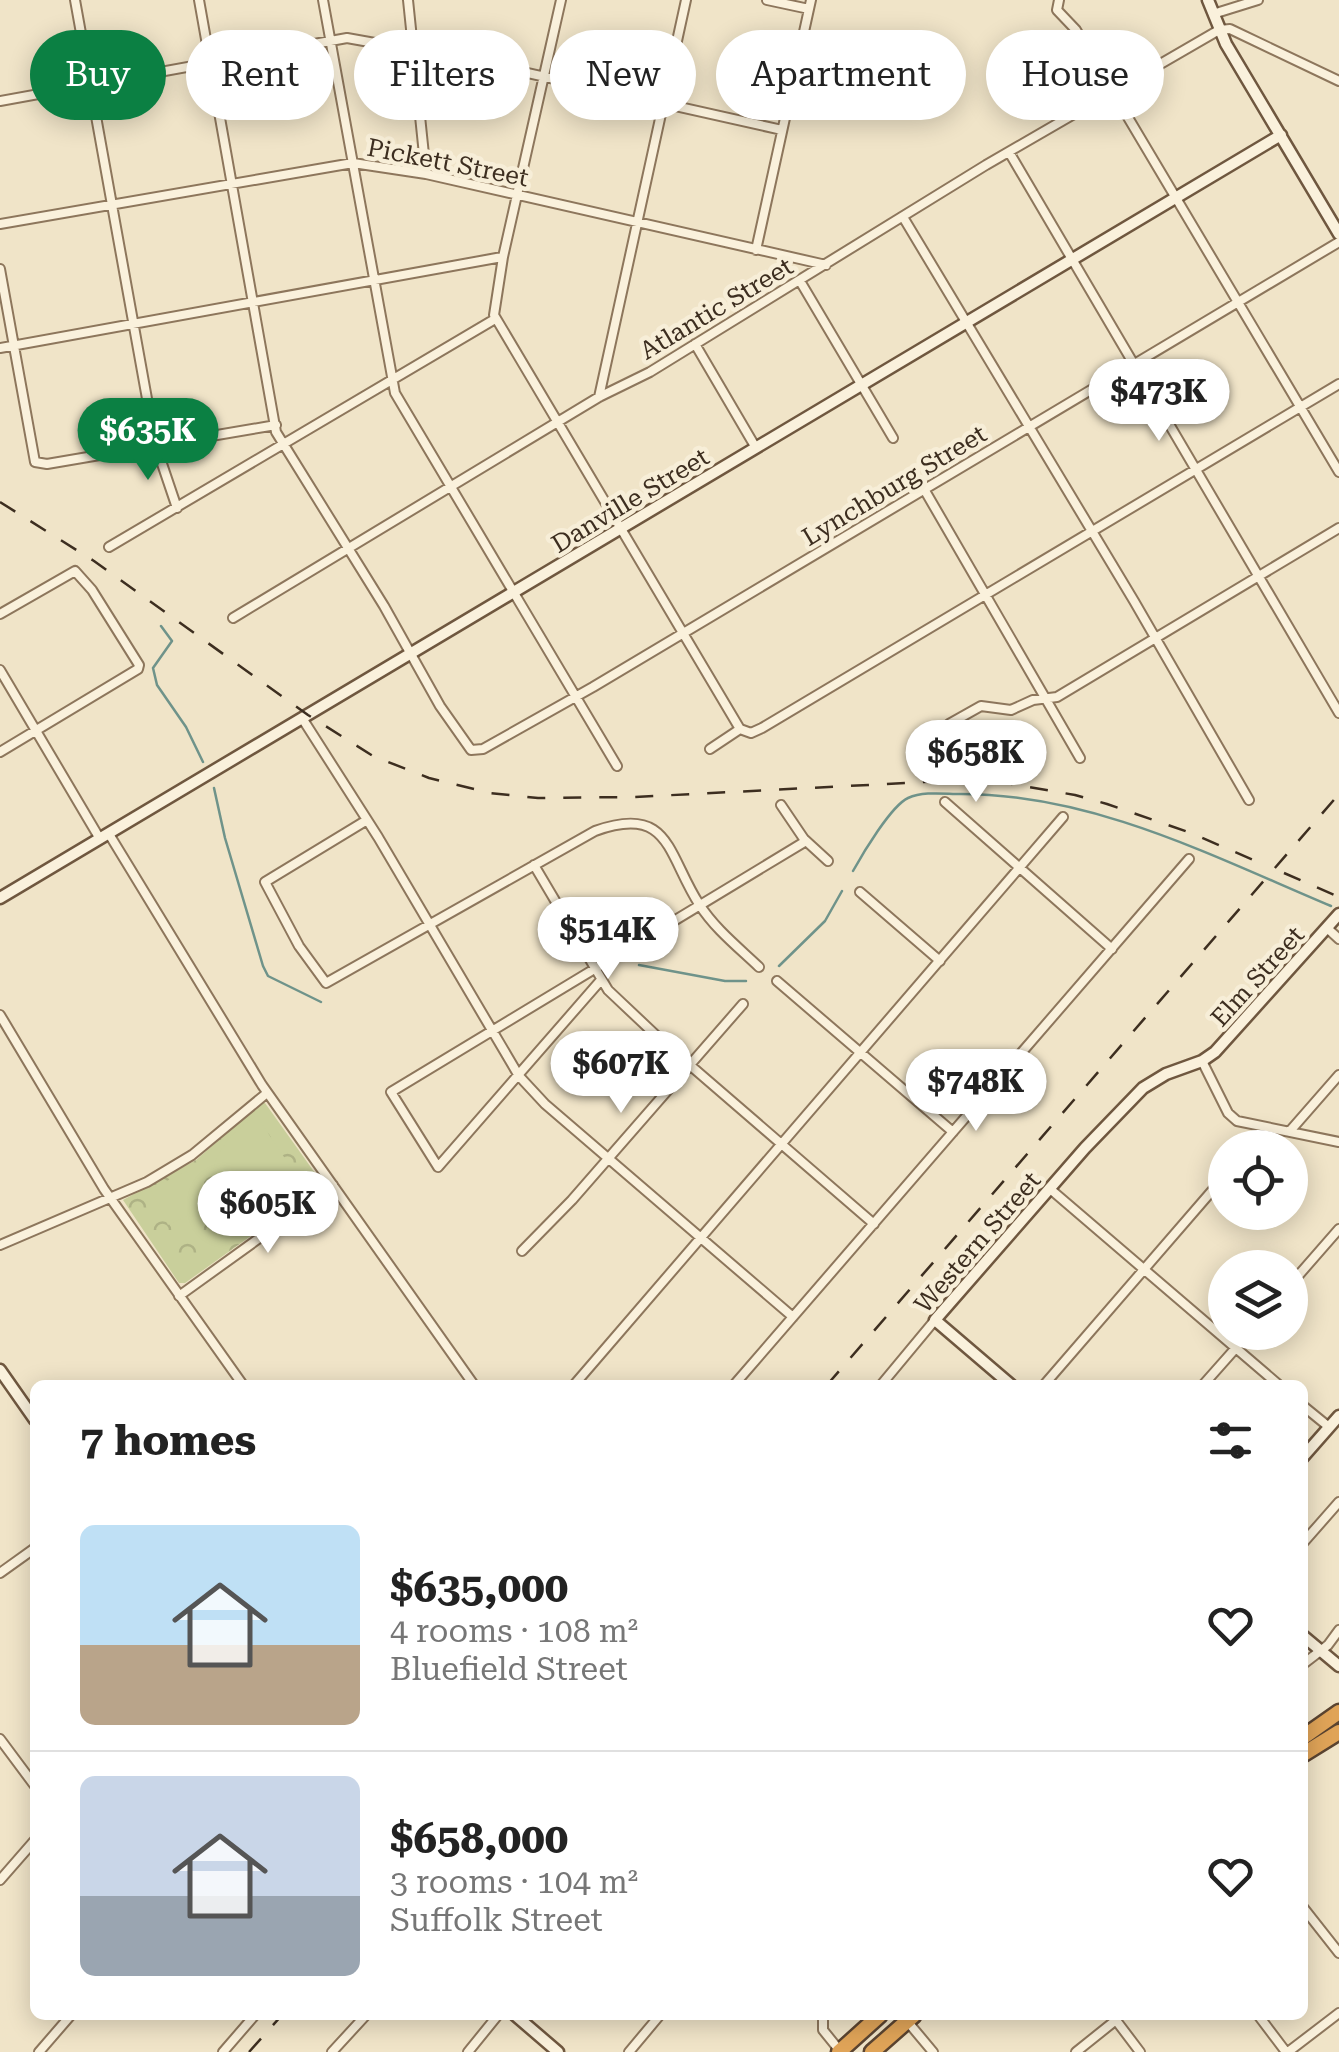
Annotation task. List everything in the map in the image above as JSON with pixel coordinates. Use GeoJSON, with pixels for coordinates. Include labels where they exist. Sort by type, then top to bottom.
{"type":"FeatureCollection","features":[{"type":"Feature","properties":{"kind":"highway"},"geometry":{"type":"LineString","coordinates":[[1308,1734],[1339,1712]]}},
{"type":"Feature","properties":{"kind":"highway"},"geometry":{"type":"LineString","coordinates":[[1308,1751],[1339,1732]]}},
{"type":"Feature","properties":{"kind":"highway"},"geometry":{"type":"LineString","coordinates":[[840,2052],[875,2020]]}},
{"type":"Feature","properties":{"kind":"highway"},"geometry":{"type":"LineString","coordinates":[[872,2052],[905,2020]]}},
{"type":"Feature","properties":{"kind":"street"},"geometry":{"type":"LineString","coordinates":[[75,0],[80,30]]}},
{"type":"Feature","properties":{"kind":"street"},"geometry":{"type":"LineString","coordinates":[[198,0],[204,30]]}},
{"type":"Feature","properties":{"kind":"street"},"geometry":{"type":"LineString","coordinates":[[323,0],[329,30]]}},
{"type":"Feature","properties":{"kind":"street"},"geometry":{"type":"LineString","coordinates":[[408,0],[410,30]]}},
{"type":"Feature","properties":{"kind":"street"},"geometry":{"type":"LineString","coordinates":[[560,0],[502,258],[493,305],[495,319],[740,729],[751,733],[762,728],[1339,384]]}},
{"type":"Feature","properties":{"kind":"street"},"geometry":{"type":"LineString","coordinates":[[680,30],[686,0]]}},
{"type":"Feature","properties":{"kind":"street"},"geometry":{"type":"LineString","coordinates":[[756,250],[810,4],[767,0]]}},
{"type":"Feature","properties":{"kind":"street"},"geometry":{"type":"LineString","coordinates":[[1060,0],[1057,10],[1076,30]]}},
{"type":"Feature","properties":{"kind":"street"},"geometry":{"type":"LineString","coordinates":[[1208,0],[1220,30],[1339,234]]}},
{"type":"Feature","properties":{"kind":"street"},"geometry":{"type":"LineString","coordinates":[[1213,14],[1258,0]]}},
{"type":"Feature","properties":{"kind":"street"},"geometry":{"type":"LineString","coordinates":[[1220,30],[1230,30],[1339,81]]}},
{"type":"Feature","properties":{"kind":"street","name":"Atlantic Street"},"geometry":{"type":"LineString","coordinates":[[1164,64],[1220,30]]}},
{"type":"Feature","properties":{"kind":"street"},"geometry":{"type":"LineString","coordinates":[[334,58],[398,401],[617,766]]}},
{"type":"Feature","properties":{"kind":"street"},"geometry":{"type":"LineString","coordinates":[[530,73],[550,77]]}},
{"type":"Feature","properties":{"kind":"street"},"geometry":{"type":"LineString","coordinates":[[0,101],[30,96]]}},
{"type":"Feature","properties":{"kind":"street"},"geometry":{"type":"LineString","coordinates":[[696,111],[782,130]]}},
{"type":"Feature","properties":{"kind":"street"},"geometry":{"type":"LineString","coordinates":[[96,120],[156,443],[177,508]]}},
{"type":"Feature","properties":{"kind":"street"},"geometry":{"type":"LineString","coordinates":[[221,120],[276,432],[410,654]]}},
{"type":"Feature","properties":{"kind":"street"},"geometry":{"type":"LineString","coordinates":[[420,120],[426,174]]}},
{"type":"Feature","properties":{"kind":"street"},"geometry":{"type":"LineString","coordinates":[[599,398],[660,120]]}},
{"type":"Feature","properties":{"kind":"street","name":"Atlantic Street"},"geometry":{"type":"LineString","coordinates":[[233,618],[1067,120]]}},
{"type":"Feature","properties":{"kind":"street"},"geometry":{"type":"LineString","coordinates":[[1130,120],[1339,472]]}},
{"type":"Feature","properties":{"kind":"street","name":"Danville Street"},"geometry":{"type":"LineString","coordinates":[[0,898],[1280,135]]}},
{"type":"Feature","properties":{"kind":"street"},"geometry":{"type":"LineString","coordinates":[[1009,152],[1339,713]]}},
{"type":"Feature","properties":{"kind":"street","name":"Pickett Street"},"geometry":{"type":"LineString","coordinates":[[0,224],[353,163],[426,174],[826,264]]}},
{"type":"Feature","properties":{"kind":"street"},"geometry":{"type":"LineString","coordinates":[[904,217],[1249,800]]}},
{"type":"Feature","properties":{"kind":"street","name":"Lynchburg Street"},"geometry":{"type":"LineString","coordinates":[[410,654],[466,747],[483,749],[1339,242]]}},
{"type":"Feature","properties":{"kind":"street"},"geometry":{"type":"LineString","coordinates":[[0,348],[502,258]]}},
{"type":"Feature","properties":{"kind":"street"},"geometry":{"type":"LineString","coordinates":[[0,269],[35,462],[47,464],[276,424]]}},
{"type":"Feature","properties":{"kind":"street"},"geometry":{"type":"LineString","coordinates":[[800,281],[893,438]]}},
{"type":"Feature","properties":{"kind":"street"},"geometry":{"type":"LineString","coordinates":[[109,547],[495,319]]}},
{"type":"Feature","properties":{"kind":"street"},"geometry":{"type":"LineString","coordinates":[[694,344],[756,448]]}},
{"type":"Feature","properties":{"kind":"street"},"geometry":{"type":"LineString","coordinates":[[924,489],[1080,758]]}},
{"type":"Feature","properties":{"kind":"street"},"geometry":{"type":"LineString","coordinates":[[948,724],[981,706],[1011,710],[1057,696],[1339,528]]}},
{"type":"Feature","properties":{"kind":"street"},"geometry":{"type":"LineString","coordinates":[[0,614],[71,571],[79,572],[129,647],[138,669],[0,752]]}},
{"type":"Feature","properties":{"kind":"street"},"geometry":{"type":"LineString","coordinates":[[0,670],[267,1093],[470,1380]]}},
{"type":"Feature","properties":{"kind":"street"},"geometry":{"type":"LineString","coordinates":[[302,718],[519,1076],[545,1104],[792,1317]]}},
{"type":"Feature","properties":{"kind":"street"},"geometry":{"type":"LineString","coordinates":[[710,749],[740,729]]}},
{"type":"Feature","properties":{"kind":"street"},"geometry":{"type":"LineString","coordinates":[[945,802],[1112,950]]}},
{"type":"Feature","properties":{"kind":"street"},"geometry":{"type":"LineString","coordinates":[[781,805],[806,841],[828,860]]}},
{"type":"Feature","properties":{"kind":"street"},"geometry":{"type":"LineString","coordinates":[[578,1380],[1062,818]]}},
{"type":"Feature","properties":{"kind":"street"},"geometry":{"type":"LineString","coordinates":[[367,820],[265,882],[299,946],[326,983],[595,831],[630,822],[646,824],[662,837],[700,905],[720,931],[760,966]]}},
{"type":"Feature","properties":{"kind":"street"},"geometry":{"type":"LineString","coordinates":[[602,980],[438,1166],[391,1092],[806,841]]}},
{"type":"Feature","properties":{"kind":"street"},"geometry":{"type":"LineString","coordinates":[[738,1380],[1188,859]]}},
{"type":"Feature","properties":{"kind":"street"},"geometry":{"type":"LineString","coordinates":[[534,865],[602,980],[630,1012],[874,1224]]}},
{"type":"Feature","properties":{"kind":"street"},"geometry":{"type":"LineString","coordinates":[[860,892],[940,961]]}},
{"type":"Feature","properties":{"kind":"street","name":"Elm Street"},"geometry":{"type":"LineString","coordinates":[[1202,1061],[1226,1042],[1339,914]]}},
{"type":"Feature","properties":{"kind":"street"},"geometry":{"type":"LineString","coordinates":[[1327,928],[1339,939]]}},
{"type":"Feature","properties":{"kind":"street"},"geometry":{"type":"LineString","coordinates":[[777,981],[953,1132]]}},
{"type":"Feature","properties":{"kind":"street"},"geometry":{"type":"LineString","coordinates":[[522,1251],[609,1158],[742,1004]]}},
{"type":"Feature","properties":{"kind":"street"},"geometry":{"type":"LineString","coordinates":[[0,1015],[111,1199],[239,1380]]}},
{"type":"Feature","properties":{"kind":"street"},"geometry":{"type":"LineString","coordinates":[[1202,1061],[1231,1117],[1254,1126],[1283,1130]]}},
{"type":"Feature","properties":{"kind":"street","name":"Western Street"},"geometry":{"type":"LineString","coordinates":[[885,1380],[1049,1188],[1142,1088],[1202,1061]]}},
{"type":"Feature","properties":{"kind":"street"},"geometry":{"type":"LineString","coordinates":[[1291,1130],[1339,1074]]}},
{"type":"Feature","properties":{"kind":"street"},"geometry":{"type":"LineString","coordinates":[[0,1245],[111,1199],[192,1154],[267,1093]]}},
{"type":"Feature","properties":{"kind":"street"},"geometry":{"type":"LineString","coordinates":[[1308,1135],[1339,1142]]}},
{"type":"Feature","properties":{"kind":"street"},"geometry":{"type":"LineString","coordinates":[[179,1296],[333,1185]]}},
{"type":"Feature","properties":{"kind":"street"},"geometry":{"type":"LineString","coordinates":[[1049,1188],[1208,1324]]}},
{"type":"Feature","properties":{"kind":"street"},"geometry":{"type":"LineString","coordinates":[[1048,1380],[1208,1194]]}},
{"type":"Feature","properties":{"kind":"street"},"geometry":{"type":"LineString","coordinates":[[1308,1264],[1339,1228]]}},
{"type":"Feature","properties":{"kind":"street"},"geometry":{"type":"LineString","coordinates":[[935,1320],[1005,1380]]}},
{"type":"Feature","properties":{"kind":"street"},"geometry":{"type":"LineString","coordinates":[[1208,1380],[1235,1350]]}},
{"type":"Feature","properties":{"kind":"street"},"geometry":{"type":"LineString","coordinates":[[1239,1350],[1273,1380]]}},
{"type":"Feature","properties":{"kind":"street"},"geometry":{"type":"LineString","coordinates":[[0,1370],[30,1413]]}},
{"type":"Feature","properties":{"kind":"street"},"geometry":{"type":"LineString","coordinates":[[1308,1410],[1329,1427]]}},
{"type":"Feature","properties":{"kind":"street"},"geometry":{"type":"LineString","coordinates":[[1308,1451],[1339,1416]]}},
{"type":"Feature","properties":{"kind":"street"},"geometry":{"type":"LineString","coordinates":[[1308,1537],[1339,1502]]}},
{"type":"Feature","properties":{"kind":"street"},"geometry":{"type":"LineString","coordinates":[[0,1573],[30,1552]]}},
{"type":"Feature","properties":{"kind":"street"},"geometry":{"type":"LineString","coordinates":[[1308,1660],[1339,1630]]}},
{"type":"Feature","properties":{"kind":"street"},"geometry":{"type":"LineString","coordinates":[[1308,1641],[1339,1666]]}},
{"type":"Feature","properties":{"kind":"street"},"geometry":{"type":"LineString","coordinates":[[0,1738],[4,1752],[30,1773]]}},
{"type":"Feature","properties":{"kind":"street"},"geometry":{"type":"LineString","coordinates":[[0,1880],[30,1846]]}},
{"type":"Feature","properties":{"kind":"street"},"geometry":{"type":"LineString","coordinates":[[1308,1914],[1339,1953]]}},
{"type":"Feature","properties":{"kind":"street"},"geometry":{"type":"LineString","coordinates":[[1262,2020],[1287,2052],[1339,2013]]}},
{"type":"Feature","properties":{"kind":"street"},"geometry":{"type":"LineString","coordinates":[[39,2052],[67,2020]]}},
{"type":"Feature","properties":{"kind":"street"},"geometry":{"type":"LineString","coordinates":[[224,2052],[251,2020]]}},
{"type":"Feature","properties":{"kind":"street"},"geometry":{"type":"LineString","coordinates":[[334,2051],[362,2020]]}},
{"type":"Feature","properties":{"kind":"street"},"geometry":{"type":"LineString","coordinates":[[468,2052],[494,2020]]}},
{"type":"Feature","properties":{"kind":"street"},"geometry":{"type":"LineString","coordinates":[[521,2020],[558,2052]]}},
{"type":"Feature","properties":{"kind":"street"},"geometry":{"type":"LineString","coordinates":[[629,2052],[656,2020]]}},
{"type":"Feature","properties":{"kind":"street"},"geometry":{"type":"LineString","coordinates":[[822,2020],[823,2030],[840,2052]]}},
{"type":"Feature","properties":{"kind":"street"},"geometry":{"type":"LineString","coordinates":[[910,2020],[933,2052]]}},
{"type":"Feature","properties":{"kind":"street"},"geometry":{"type":"LineString","coordinates":[[1076,2052],[1112,2020]]}},
{"type":"Feature","properties":{"kind":"street"},"geometry":{"type":"LineString","coordinates":[[1116,2020],[1140,2052]]}},
{"type":"Feature","properties":{"kind":"green space"},"geometry":{"type":"Polygon","coordinates":[[[265,1103],[321,1186],[185,1283],[179,1283],[123,1200],[196,1160],[265,1103]]]}},
{"type":"Feature","properties":{"kind":"green space"},"geometry":{"type":"Polygon","coordinates":[[[256,1115],[298,1178],[296,1187],[232,1232],[216,1196],[214,1167],[227,1142],[256,1115]]]}},
{"type":"Feature","properties":{"kind":"green space"},"geometry":{"type":"Polygon","coordinates":[[[187,1171],[205,1207],[168,1225],[150,1189],[187,1171]]]}},
{"type":"Feature","properties":{"kind":"waterway"},"geometry":{"type":"LineString","coordinates":[[161,626],[172,641],[153,668],[157,685],[186,727],[203,762]]}},
{"type":"Feature","properties":{"kind":"waterway"},"geometry":{"type":"LineString","coordinates":[[214,788],[263,966],[268,976],[321,1002]]}},
{"type":"Feature","properties":{"kind":"waterway"},"geometry":{"type":"LineString","coordinates":[[853,871],[886,820],[908,798],[934,793],[1010,797],[1058,804],[1151,831],[1331,906]]}},
{"type":"Feature","properties":{"kind":"waterway"},"geometry":{"type":"LineString","coordinates":[[779,966],[825,921],[842,891]]}},
{"type":"Feature","properties":{"kind":"waterway"},"geometry":{"type":"LineString","coordinates":[[639,965],[725,981],[746,981]]}},
{"type":"Feature","properties":{"kind":"railway"},"geometry":{"type":"LineString","coordinates":[[0,502],[94,561],[308,715],[373,756],[429,778],[490,793],[538,798],[635,797],[983,779],[1107,804],[1191,833],[1265,865]]}},
{"type":"Feature","properties":{"kind":"railway"},"geometry":{"type":"LineString","coordinates":[[831,1380],[1339,794]]}},
{"type":"Feature","properties":{"kind":"railway"},"geometry":{"type":"LineString","coordinates":[[1284,873],[1339,897]]}},
{"type":"Feature","properties":{"kind":"railway"},"geometry":{"type":"LineString","coordinates":[[249,2052],[278,2020]]}}]}
